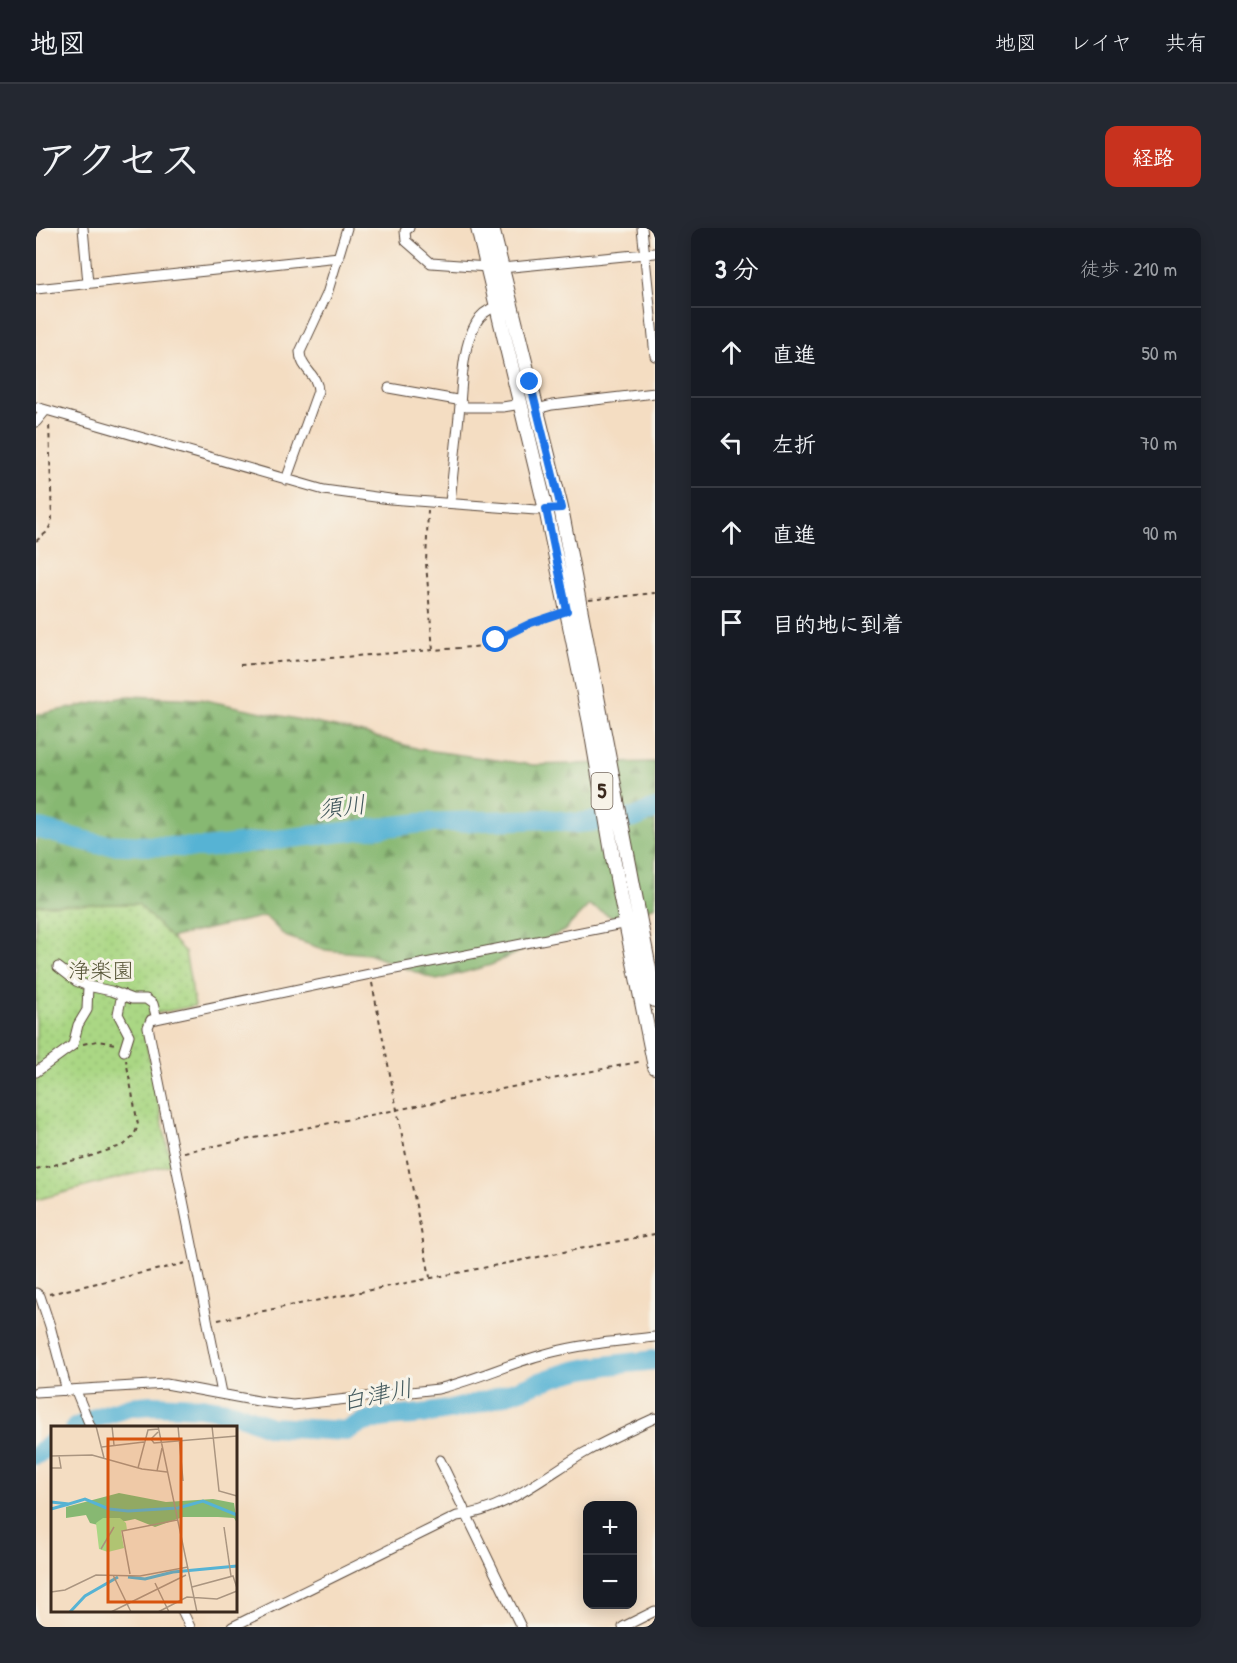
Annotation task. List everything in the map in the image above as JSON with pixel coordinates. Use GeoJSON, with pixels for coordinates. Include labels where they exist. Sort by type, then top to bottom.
{"type":"FeatureCollection","features":[{"type":"Feature","properties":{"kind":"main road","name":"5"},"geometry":{"type":"LineString","coordinates":[[478,228],[546,509],[567,611],[627,855],[655,1000]]}},
{"type":"Feature","properties":{"kind":"main road","name":"5"},"geometry":{"type":"LineString","coordinates":[[492,228],[561,508],[579,602],[613,858],[654,1063]]}},
{"type":"Feature","properties":{"kind":"street"},"geometry":{"type":"LineString","coordinates":[[83,228],[88,283]]}},
{"type":"Feature","properties":{"kind":"street"},"geometry":{"type":"LineString","coordinates":[[286,480],[318,391],[317,382],[302,362],[300,352],[327,294],[347,228]]}},
{"type":"Feature","properties":{"kind":"street"},"geometry":{"type":"LineString","coordinates":[[409,228],[405,231],[405,241],[431,263],[502,268],[655,253]]}},
{"type":"Feature","properties":{"kind":"street"},"geometry":{"type":"LineString","coordinates":[[642,228],[655,356]]}},
{"type":"Feature","properties":{"kind":"street"},"geometry":{"type":"LineString","coordinates":[[36,289],[339,257]]}},
{"type":"Feature","properties":{"kind":"street"},"geometry":{"type":"LineString","coordinates":[[450,503],[460,384],[470,337],[476,323],[490,309],[497,306]]}},
{"type":"Feature","properties":{"kind":"street"},"geometry":{"type":"LineString","coordinates":[[389,388],[457,400],[466,407],[503,407],[521,404]]}},
{"type":"Feature","properties":{"kind":"street"},"geometry":{"type":"LineString","coordinates":[[537,409],[552,405],[655,393]]}},
{"type":"Feature","properties":{"kind":"street"},"geometry":{"type":"LineString","coordinates":[[36,407],[324,490],[390,499],[561,508]]}},
{"type":"Feature","properties":{"kind":"street"},"geometry":{"type":"LineString","coordinates":[[36,422],[48,410]]}},
{"type":"Feature","properties":{"kind":"street"},"geometry":{"type":"LineString","coordinates":[[222,1393],[148,1027],[151,1020],[627,923]]}},
{"type":"Feature","properties":{"kind":"street"},"geometry":{"type":"LineString","coordinates":[[58,967],[76,981],[88,986],[122,994],[132,999],[146,999],[153,1004],[157,1019]]}},
{"type":"Feature","properties":{"kind":"street"},"geometry":{"type":"LineString","coordinates":[[36,1072],[73,1045],[78,1025],[87,1010],[88,986]]}},
{"type":"Feature","properties":{"kind":"street"},"geometry":{"type":"LineString","coordinates":[[122,994],[118,1014],[129,1035],[124,1051]]}},
{"type":"Feature","properties":{"kind":"street"},"geometry":{"type":"LineString","coordinates":[[38,1294],[71,1391],[90,1426]]}},
{"type":"Feature","properties":{"kind":"street"},"geometry":{"type":"LineString","coordinates":[[36,1392],[166,1384],[280,1404],[301,1405],[424,1392],[458,1384],[510,1364],[570,1347],[655,1336]]}},
{"type":"Feature","properties":{"kind":"street"},"geometry":{"type":"LineString","coordinates":[[232,1627],[457,1516],[467,1515],[522,1493],[586,1452],[655,1418]]}},
{"type":"Feature","properties":{"kind":"street"},"geometry":{"type":"LineString","coordinates":[[440,1460],[521,1627]]}},
{"type":"Feature","properties":{"kind":"street"},"geometry":{"type":"LineString","coordinates":[[623,1627],[655,1611]]}},
{"type":"Feature","properties":{"kind":"street"},"geometry":{"type":"LineString","coordinates":[[182,1612],[190,1627]]}},
{"type":"Feature","properties":{"kind":"path"},"geometry":{"type":"LineString","coordinates":[[36,541],[47,532],[52,522],[48,410]]}},
{"type":"Feature","properties":{"kind":"path"},"geometry":{"type":"LineString","coordinates":[[429,501],[426,563],[433,651]]}},
{"type":"Feature","properties":{"kind":"path"},"geometry":{"type":"LineString","coordinates":[[579,602],[655,593]]}},
{"type":"Feature","properties":{"kind":"path"},"geometry":{"type":"LineString","coordinates":[[240,665],[485,646],[531,623],[567,611]]}},
{"type":"Feature","properties":{"kind":"path"},"geometry":{"type":"LineString","coordinates":[[370,974],[430,1277]]}},
{"type":"Feature","properties":{"kind":"path"},"geometry":{"type":"LineString","coordinates":[[36,1169],[88,1157],[124,1145],[134,1136],[138,1125],[124,1051],[113,1043],[97,1041],[73,1045]]}},
{"type":"Feature","properties":{"kind":"path"},"geometry":{"type":"LineString","coordinates":[[175,1154],[654,1063]]}},
{"type":"Feature","properties":{"kind":"path"},"geometry":{"type":"LineString","coordinates":[[209,1322],[655,1233]]}},
{"type":"Feature","properties":{"kind":"path"},"geometry":{"type":"LineString","coordinates":[[38,1294],[195,1261]]}},
{"type":"Feature","properties":{"kind":"green space"},"geometry":{"type":"Polygon","coordinates":[[[129,696],[200,699],[359,732],[419,749],[533,765],[655,762],[655,906],[619,921],[589,905],[564,931],[491,965],[437,980],[368,954],[325,950],[285,936],[265,916],[103,953],[36,962],[36,715],[129,696]]]}},
{"type":"Feature","properties":{"kind":"green space","name":"浄楽園"},"geometry":{"type":"Polygon","coordinates":[[[138,904],[185,952],[195,1006],[148,1015],[143,1027],[171,1164],[36,1200],[36,905],[138,904]]]}},
{"type":"Feature","properties":{"kind":"waterway","name":"須川"},"geometry":{"type":"LineString","coordinates":[[36,828],[98,844],[204,848],[421,823],[546,819],[576,823],[634,818],[655,809]]}},
{"type":"Feature","properties":{"kind":"waterway","name":"白津川"},"geometry":{"type":"LineString","coordinates":[[79,1426],[98,1417],[130,1407],[152,1405],[201,1407],[233,1412],[270,1427],[346,1431],[378,1418],[434,1412],[480,1403],[575,1371],[655,1360]]}},
{"type":"Feature","properties":{"kind":"waterway","name":"白津川"},"geometry":{"type":"LineString","coordinates":[[36,1455],[51,1444]]}},
{"type":"Feature","properties":{"kind":"route"},"geometry":{"type":"LineString","coordinates":[[496,640],[531,623],[567,611],[546,509],[561,508],[530,382]]}}]}
